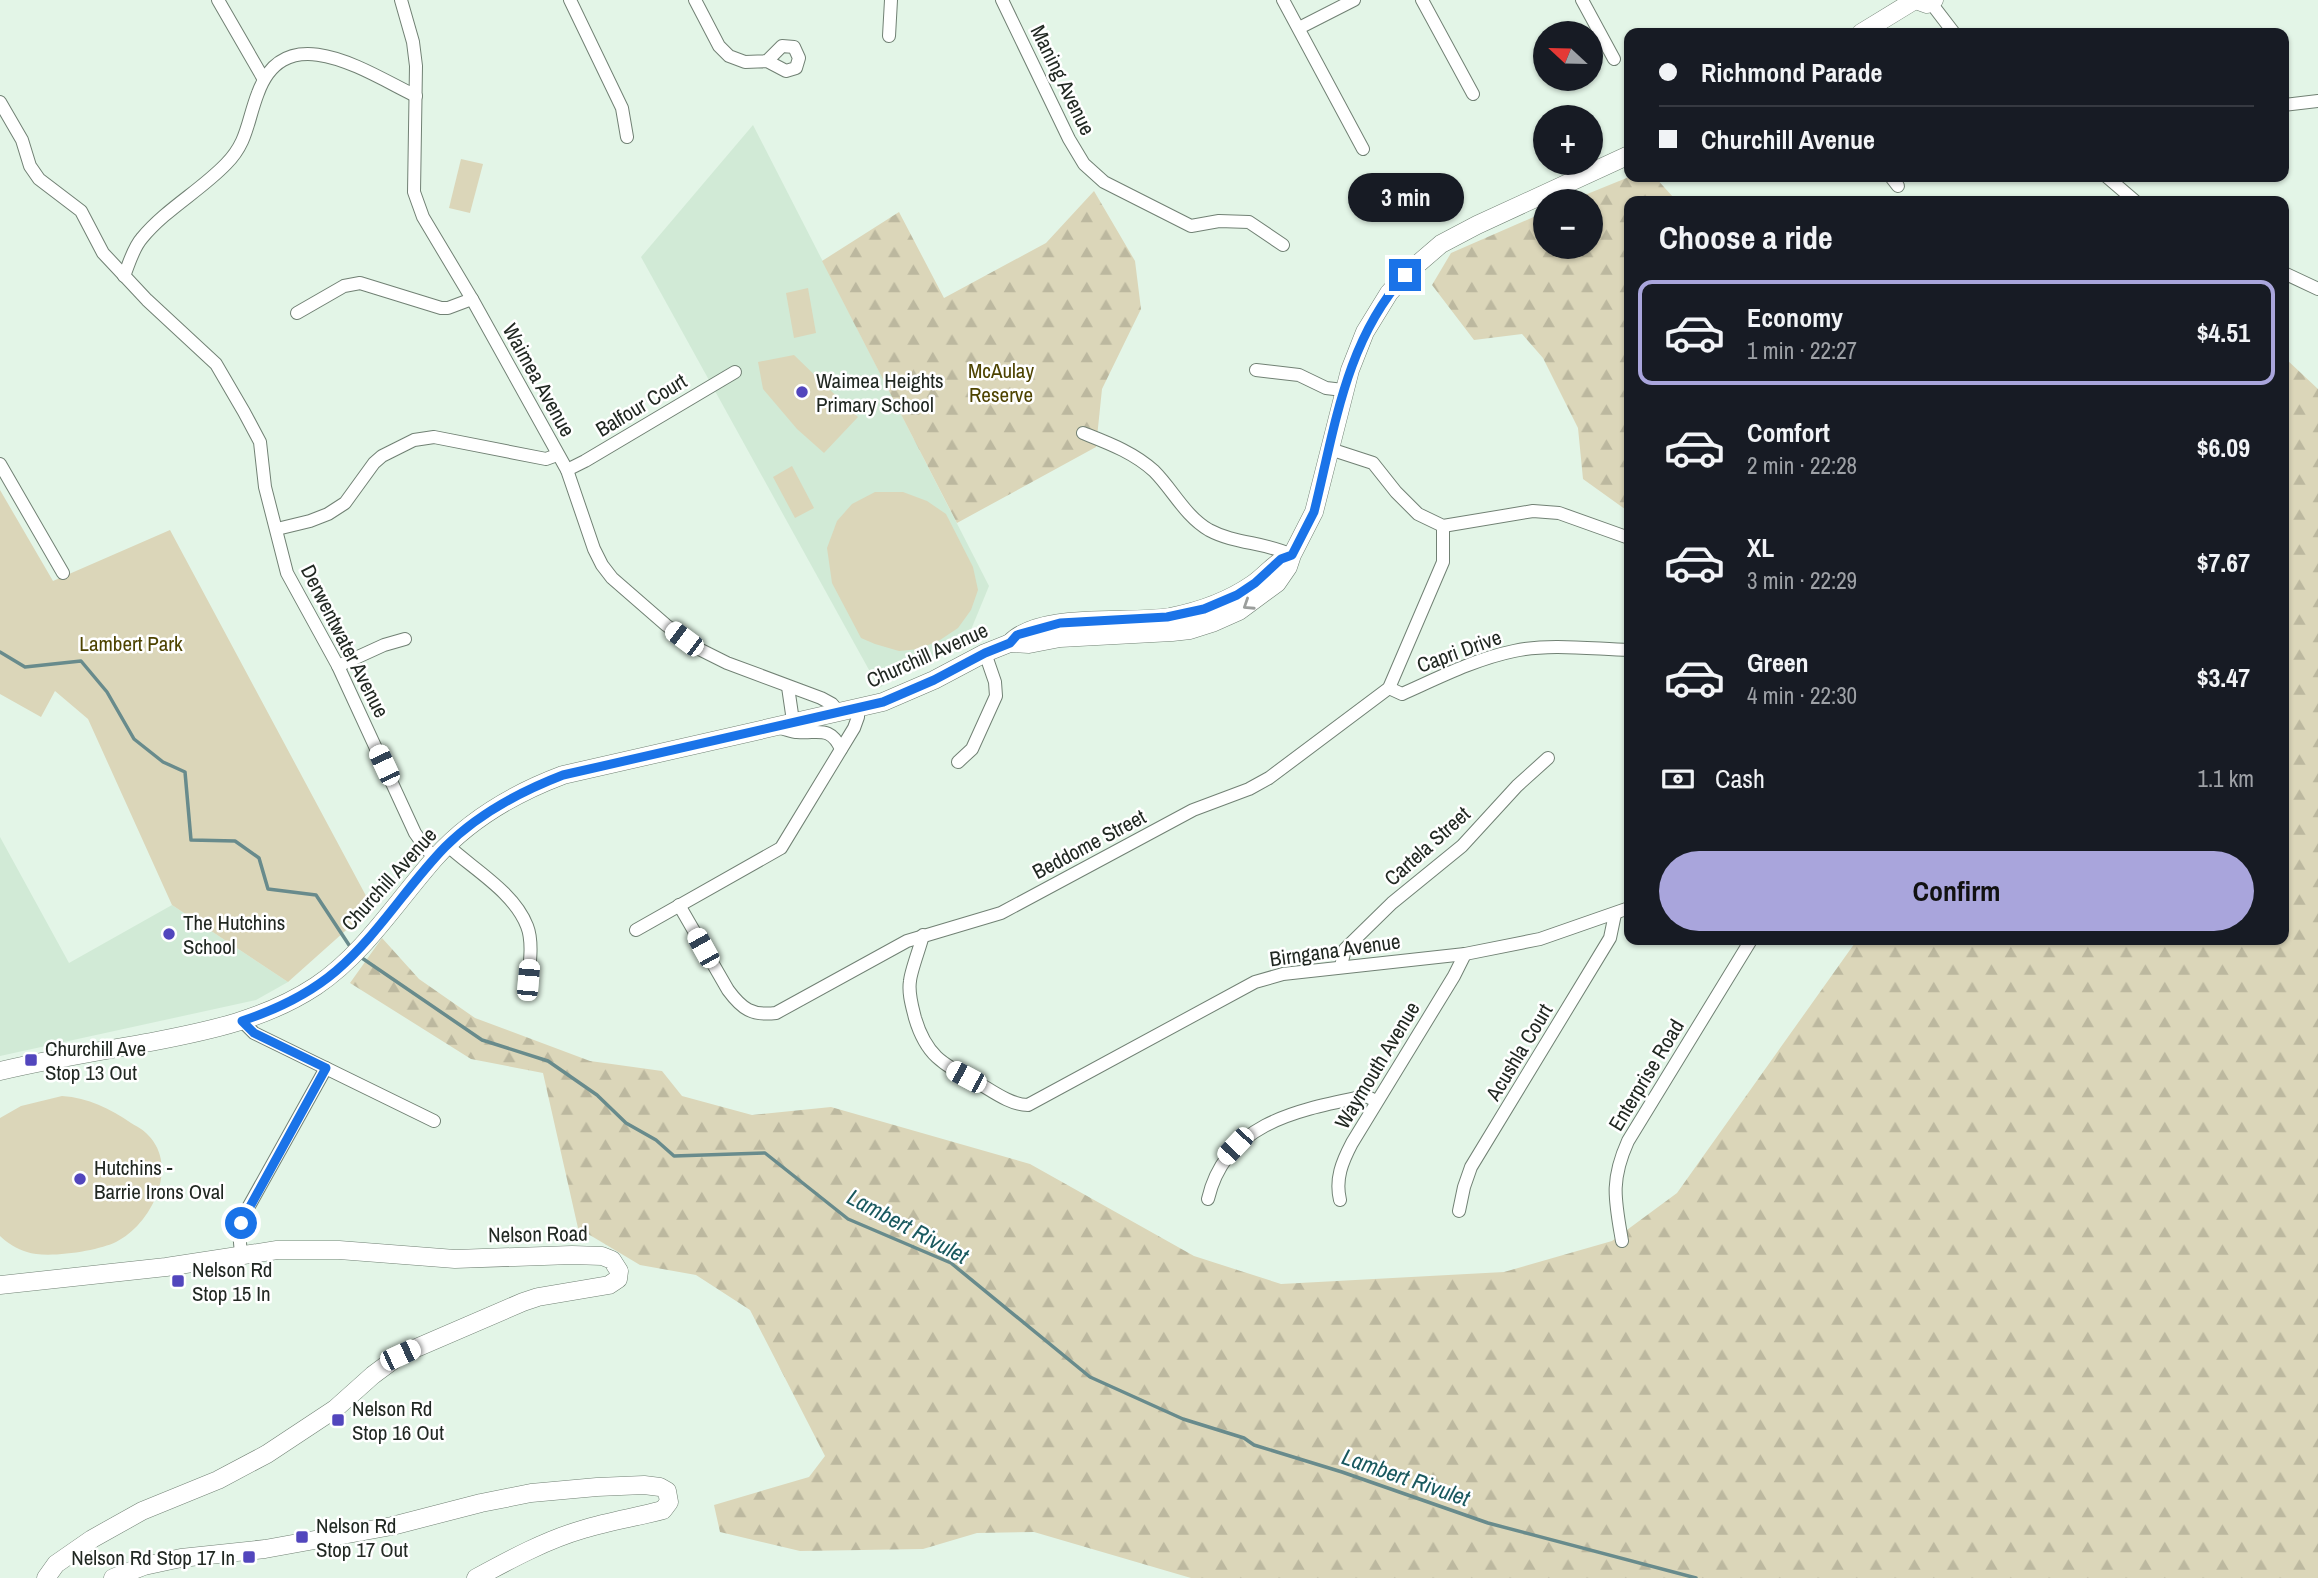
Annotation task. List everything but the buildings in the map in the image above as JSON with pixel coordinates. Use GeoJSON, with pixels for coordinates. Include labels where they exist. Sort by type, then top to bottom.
{"type":"FeatureCollection","features":[{"type":"Feature","properties":{"kind":"street"},"geometry":{"type":"LineString","coordinates":[[218,0],[263,78]]}},
{"type":"Feature","properties":{"kind":"street","name":"Waimea Avenue"},"geometry":{"type":"LineString","coordinates":[[401,0],[413,42],[414,192],[423,217],[567,470],[602,565],[612,578],[697,648],[727,663],[821,698],[839,712]]}},
{"type":"Feature","properties":{"kind":"street"},"geometry":{"type":"LineString","coordinates":[[570,0],[622,108],[626,137]]}},
{"type":"Feature","properties":{"kind":"street"},"geometry":{"type":"LineString","coordinates":[[695,0],[719,46],[729,56],[745,62],[767,61]]}},
{"type":"Feature","properties":{"kind":"street"},"geometry":{"type":"LineString","coordinates":[[889,36],[891,0]]}},
{"type":"Feature","properties":{"kind":"street","name":"Maning Avenue"},"geometry":{"type":"LineString","coordinates":[[1002,0],[1069,139],[1084,164],[1104,183],[1191,226],[1219,221],[1250,222],[1283,245]]}},
{"type":"Feature","properties":{"kind":"street"},"geometry":{"type":"LineString","coordinates":[[1283,0],[1363,149]]}},
{"type":"Feature","properties":{"kind":"street"},"geometry":{"type":"LineString","coordinates":[[1299,29],[1354,0]]}},
{"type":"Feature","properties":{"kind":"street"},"geometry":{"type":"LineString","coordinates":[[1422,0],[1473,94]]}},
{"type":"Feature","properties":{"kind":"street"},"geometry":{"type":"LineString","coordinates":[[1582,0],[1614,59]]}},
{"type":"Feature","properties":{"kind":"street"},"geometry":{"type":"LineString","coordinates":[[1871,28],[1924,1],[1949,28]]}},
{"type":"Feature","properties":{"kind":"street"},"geometry":{"type":"LineString","coordinates":[[124,276],[141,239],[239,151],[263,78],[273,66],[292,55],[315,53],[333,56],[415,96]]}},
{"type":"Feature","properties":{"kind":"street"},"geometry":{"type":"LineString","coordinates":[[2289,104],[2318,101]]}},
{"type":"Feature","properties":{"kind":"street","name":"Derwentwater Avenue"},"geometry":{"type":"LineString","coordinates":[[0,103],[22,140],[30,166],[39,179],[81,211],[103,253],[216,364],[260,442],[265,487],[287,573],[338,666],[415,833],[427,850],[442,851],[497,886],[524,919],[530,938],[528,980]]}},
{"type":"Feature","properties":{"kind":"street","name":"Churchill Avenue"},"geometry":{"type":"LineString","coordinates":[[0,1071],[211,1031],[262,1014],[315,987],[347,961],[442,851],[469,827],[520,793],[563,775],[892,698],[1010,643],[1029,645],[1060,638],[1190,630],[1239,611],[1277,583],[1288,567],[1314,512],[1343,390],[1365,331],[1389,293],[1421,259],[1441,244],[1624,157]]}},
{"type":"Feature","properties":{"kind":"street"},"geometry":{"type":"LineString","coordinates":[[2113,182],[2129,196]]}},
{"type":"Feature","properties":{"kind":"street"},"geometry":{"type":"LineString","coordinates":[[2289,275],[2318,289]]}},
{"type":"Feature","properties":{"kind":"street"},"geometry":{"type":"LineString","coordinates":[[297,313],[344,286],[360,283],[440,308],[449,308],[472,299]]}},
{"type":"Feature","properties":{"kind":"street"},"geometry":{"type":"LineString","coordinates":[[1256,370],[1299,374],[1326,388],[1343,390]]}},
{"type":"Feature","properties":{"kind":"street","name":"Balfour Court"},"geometry":{"type":"LineString","coordinates":[[567,470],[735,372]]}},
{"type":"Feature","properties":{"kind":"street"},"geometry":{"type":"LineString","coordinates":[[1083,433],[1131,453],[1155,472],[1186,511],[1210,531],[1237,540],[1268,545],[1292,555]]}},
{"type":"Feature","properties":{"kind":"street"},"geometry":{"type":"LineString","coordinates":[[277,529],[310,522],[345,503],[374,463],[414,440],[434,437],[546,459],[557,455]]}},
{"type":"Feature","properties":{"kind":"street"},"geometry":{"type":"LineString","coordinates":[[1330,449],[1373,463],[1418,514],[1443,526],[1533,511],[1559,513],[1624,536]]}},
{"type":"Feature","properties":{"kind":"street"},"geometry":{"type":"LineString","coordinates":[[0,464],[63,573]]}},
{"type":"Feature","properties":{"kind":"street","name":"Beddome Street"},"geometry":{"type":"LineString","coordinates":[[679,905],[728,990],[738,1003],[762,1015],[776,1013],[907,941],[1001,913],[1193,810],[1249,789],[1269,778],[1389,688],[1443,562],[1443,526]]}},
{"type":"Feature","properties":{"kind":"street"},"geometry":{"type":"LineString","coordinates":[[338,666],[384,645],[405,639]]}},
{"type":"Feature","properties":{"kind":"street","name":"Capri Drive"},"geometry":{"type":"LineString","coordinates":[[1389,688],[1402,694],[1486,658],[1516,650],[1552,647],[1624,650]]}},
{"type":"Feature","properties":{"kind":"street"},"geometry":{"type":"LineString","coordinates":[[958,762],[972,749],[996,696],[995,682],[985,653]]}},
{"type":"Feature","properties":{"kind":"street"},"geometry":{"type":"LineString","coordinates":[[788,687],[793,721]]}},
{"type":"Feature","properties":{"kind":"street"},"geometry":{"type":"LineString","coordinates":[[636,930],[780,848],[854,728],[858,708]]}},
{"type":"Feature","properties":{"kind":"street"},"geometry":{"type":"LineString","coordinates":[[774,726],[797,732],[825,732],[831,735],[841,749]]}},
{"type":"Feature","properties":{"kind":"street","name":"Cartela Street"},"geometry":{"type":"LineString","coordinates":[[1341,966],[1345,949],[1392,903],[1462,846],[1517,786],[1548,758]]}},
{"type":"Feature","properties":{"kind":"street","name":"Birngana Avenue"},"geometry":{"type":"LineString","coordinates":[[923,935],[910,978],[910,992],[925,1045],[946,1066],[1006,1098],[1021,1105],[1028,1105],[1255,982],[1283,974],[1341,966],[1465,954],[1540,939],[1624,910]]}},
{"type":"Feature","properties":{"kind":"street","name":"Acushla Court"},"geometry":{"type":"LineString","coordinates":[[1459,1211],[1471,1167],[1609,938],[1615,914]]}},
{"type":"Feature","properties":{"kind":"street","name":"Enterprise Road"},"geometry":{"type":"LineString","coordinates":[[1622,1241],[1614,1194],[1621,1158],[1628,1141],[1748,945]]}},
{"type":"Feature","properties":{"kind":"street","name":"Waymouth Avenue"},"geometry":{"type":"LineString","coordinates":[[1340,1200],[1338,1189],[1343,1161],[1465,954]]}},
{"type":"Feature","properties":{"kind":"street"},"geometry":{"type":"LineString","coordinates":[[242,1021],[254,1033],[434,1121]]}},
{"type":"Feature","properties":{"kind":"street"},"geometry":{"type":"LineString","coordinates":[[241,1254],[239,1231],[244,1215],[326,1068]]}},
{"type":"Feature","properties":{"kind":"street"},"geometry":{"type":"LineString","coordinates":[[1208,1199],[1217,1170],[1235,1146],[1246,1138],[1278,1120],[1305,1110],[1366,1096],[1376,1101]]}},
{"type":"Feature","properties":{"kind":"street","name":"Nelson Road"},"geometry":{"type":"LineString","coordinates":[[0,1285],[277,1250],[313,1249],[455,1259],[594,1255],[612,1260],[618,1266],[619,1275],[614,1283],[523,1302],[400,1355],[335,1409],[267,1454],[218,1480],[142,1511],[92,1539],[56,1564],[46,1578]]}},
{"type":"Feature","properties":{"kind":"street"},"geometry":{"type":"LineString","coordinates":[[113,1578],[144,1566],[181,1558],[265,1549],[392,1527],[481,1503],[531,1493],[644,1485],[660,1487],[667,1491],[669,1502],[663,1510],[573,1532],[522,1554],[477,1578]]}},
{"type":"Feature","properties":{"kind":"shaded area","name":"Waimea Heights Primary School"},"geometry":{"type":"Polygon","coordinates":[[[753,125],[989,586],[968,637],[879,688],[641,257],[753,125]]]}},
{"type":"Feature","properties":{"kind":"shaded area","name":"The Hutchins School"},"geometry":{"type":"Polygon","coordinates":[[[0,837],[69,963],[172,905],[288,982],[256,1000],[0,1056],[0,837]]]}},
{"type":"Feature","properties":{"kind":"green space"},"geometry":{"type":"Polygon","coordinates":[[[461,159],[483,164],[470,213],[449,208],[461,159]]]}},
{"type":"Feature","properties":{"kind":"green space"},"geometry":{"type":"Polygon","coordinates":[[[1624,179],[1624,182],[1660,182],[1672,196],[1624,196],[1624,508],[1583,479],[1578,428],[1543,358],[1522,334],[1474,340],[1432,285],[1451,253],[1533,217],[1533,259],[1603,259],[1603,189],[1600,189],[1624,179]]]}},
{"type":"Feature","properties":{"kind":"green space","name":"McAulay Reserve"},"geometry":{"type":"Polygon","coordinates":[[[1094,191],[1135,261],[1141,309],[1102,389],[1096,447],[957,523],[822,261],[899,212],[944,298],[1046,243],[1094,191]]]}},
{"type":"Feature","properties":{"kind":"green space"},"geometry":{"type":"Polygon","coordinates":[[[808,288],[816,333],[794,338],[786,293],[808,288]]]}},
{"type":"Feature","properties":{"kind":"green space"},"geometry":{"type":"Polygon","coordinates":[[[794,355],[858,417],[824,453],[797,429],[763,389],[758,362],[794,355]]]}},
{"type":"Feature","properties":{"kind":"green space"},"geometry":{"type":"Polygon","coordinates":[[[2289,362],[2318,389],[2318,1578],[1191,1578],[1034,1532],[977,1533],[923,1549],[800,1551],[720,1532],[714,1505],[809,1477],[825,1456],[750,1310],[696,1275],[640,1265],[578,1228],[543,1073],[471,1059],[350,983],[382,938],[419,979],[475,1018],[590,1061],[662,1071],[682,1096],[752,1115],[831,1107],[1030,1164],[1194,1256],[1281,1284],[1504,1272],[1612,1241],[1677,1193],[1853,945],[2289,945],[2289,362]]]}},
{"type":"Feature","properties":{"kind":"green space"},"geometry":{"type":"Polygon","coordinates":[[[792,466],[814,508],[795,518],[773,477],[792,466]]]}},
{"type":"Feature","properties":{"kind":"green space","name":"Lambert Park"},"geometry":{"type":"Polygon","coordinates":[[[0,490],[53,581],[170,530],[372,907],[288,982],[172,905],[88,719],[55,691],[41,717],[0,694],[0,490]]]}},
{"type":"Feature","properties":{"kind":"green space"},"geometry":{"type":"Polygon","coordinates":[[[875,492],[903,492],[927,501],[946,514],[973,567],[978,590],[971,610],[958,628],[919,649],[899,651],[861,638],[832,583],[827,548],[837,521],[852,504],[875,492]]]}},
{"type":"Feature","properties":{"kind":"green space","name":"Hutchins - Barrie Irons Oval"},"geometry":{"type":"Polygon","coordinates":[[[62,1096],[98,1105],[144,1131],[157,1148],[161,1178],[150,1209],[129,1234],[116,1242],[72,1253],[36,1254],[16,1247],[0,1236],[0,1118],[21,1106],[62,1096]]]}},
{"type":"Feature","properties":{"kind":"waterway","name":"Lambert Rivulet"},"geometry":{"type":"LineString","coordinates":[[0,652],[25,667],[81,661],[107,692],[134,739],[163,762],[185,772],[191,840],[235,841],[259,858],[268,889],[316,895],[351,948]]}},
{"type":"Feature","properties":{"kind":"waterway","name":"Lambert Rivulet"},"geometry":{"type":"LineString","coordinates":[[359,956],[482,1040],[548,1061],[597,1095],[626,1123],[656,1140],[674,1156],[765,1153],[848,1219],[951,1263],[1090,1377],[1183,1419],[1488,1523],[1696,1578]]}},
{"type":"Feature","properties":{"kind":"place","name":"Waimea Heights Primary School"},"geometry":{"type":"Point","coordinates":[802,392]}},
{"type":"Feature","properties":{"kind":"place","name":"The Hutchins School"},"geometry":{"type":"Point","coordinates":[169,934]}},
{"type":"Feature","properties":{"kind":"place","name":"Churchill Ave Stop 13 Out"},"geometry":{"type":"Point","coordinates":[31,1060]}},
{"type":"Feature","properties":{"kind":"place","name":"Hutchins - Barrie Irons Oval"},"geometry":{"type":"Point","coordinates":[80,1179]}},
{"type":"Feature","properties":{"kind":"place","name":"Nelson Rd Stop 15 In"},"geometry":{"type":"Point","coordinates":[178,1281]}},
{"type":"Feature","properties":{"kind":"place","name":"Nelson Rd Stop 16 Out"},"geometry":{"type":"Point","coordinates":[338,1420]}},
{"type":"Feature","properties":{"kind":"place","name":"Nelson Rd Stop 17 Out"},"geometry":{"type":"Point","coordinates":[302,1537]}},
{"type":"Feature","properties":{"kind":"place","name":"Nelson Rd Stop 17 In"},"geometry":{"type":"Point","coordinates":[249,1557]}},
{"type":"Feature","properties":{"kind":"route"},"geometry":{"type":"LineString","coordinates":[[241,1223],[326,1068],[254,1033],[242,1021],[286,1003],[335,972],[447,845],[469,827],[520,793],[563,775],[883,702],[1010,643],[1017,635],[1033,630],[1088,620],[1167,617],[1218,605],[1237,595],[1255,583],[1281,559],[1292,555],[1305,531],[1314,512],[1343,390],[1365,331],[1389,293],[1405,275]]}}]}
